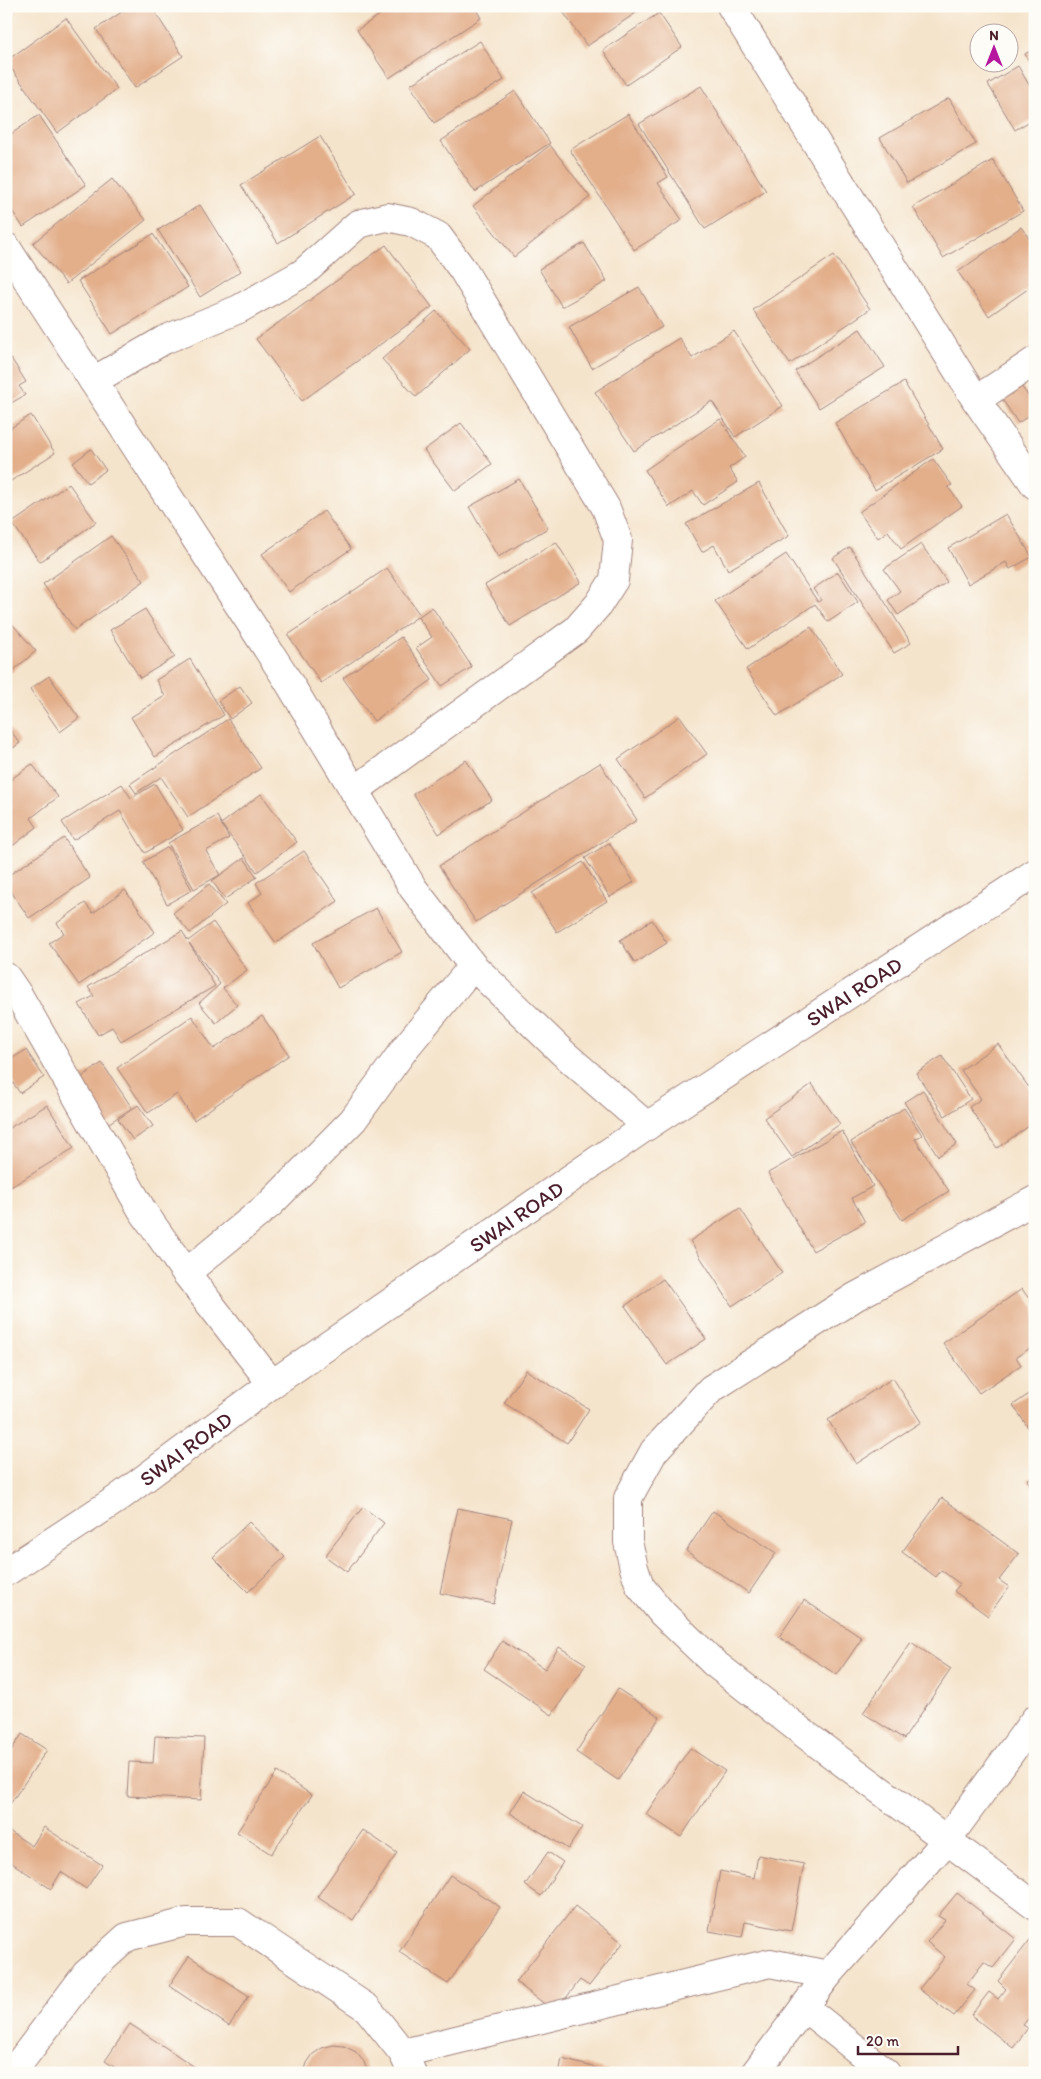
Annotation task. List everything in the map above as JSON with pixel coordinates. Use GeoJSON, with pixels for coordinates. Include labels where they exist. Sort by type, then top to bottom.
{"type":"FeatureCollection","features":[{"type":"Feature","properties":{"kind":"street"},"geometry":{"type":"LineString","coordinates":[[731,6],[976,400],[1035,484]]}},
{"type":"Feature","properties":{"kind":"street"},"geometry":{"type":"LineString","coordinates":[[93,381],[164,340],[239,309],[303,273],[358,224],[387,217],[411,222],[438,236],[463,270],[606,508],[618,540],[614,580],[598,605],[576,630],[354,792]]}},
{"type":"Feature","properties":{"kind":"street"},"geometry":{"type":"LineString","coordinates":[[6,247],[279,668],[413,888],[473,966],[563,1053],[648,1126]]}},
{"type":"Feature","properties":{"kind":"street"},"geometry":{"type":"LineString","coordinates":[[976,400],[1035,361]]}},
{"type":"Feature","properties":{"kind":"street","name":"SWAI ROAD"},"geometry":{"type":"LineString","coordinates":[[6,1572],[118,1499],[272,1384],[648,1126],[1035,873]]}},
{"type":"Feature","properties":{"kind":"street"},"geometry":{"type":"LineString","coordinates":[[186,1273],[270,1204],[353,1120],[406,1047],[473,966]]}},
{"type":"Feature","properties":{"kind":"street"},"geometry":{"type":"LineString","coordinates":[[10,992],[142,1210],[186,1273],[272,1384]]}},
{"type":"Feature","properties":{"kind":"street"},"geometry":{"type":"LineString","coordinates":[[1035,1200],[856,1297],[711,1389],[654,1451],[628,1498],[628,1542],[634,1568],[640,1586],[662,1613],[714,1663],[1035,1906]]}},
{"type":"Feature","properties":{"kind":"street"},"geometry":{"type":"LineString","coordinates":[[755,2073],[828,1975],[946,1840],[1035,1719]]}},
{"type":"Feature","properties":{"kind":"street"},"geometry":{"type":"LineString","coordinates":[[12,2073],[86,1974],[127,1937],[186,1922],[238,1922],[367,2008],[408,2063],[770,1963],[828,1975]]}},
{"type":"Feature","properties":{"kind":"street"},"geometry":{"type":"LineString","coordinates":[[804,2008],[886,2073]]}},
{"type":"Feature","properties":{"kind":"building"},"geometry":{"type":"Polygon","coordinates":[[[131,6],[151,6],[183,56],[135,88],[96,29],[131,6]]]}},
{"type":"Feature","properties":{"kind":"building"},"geometry":{"type":"Polygon","coordinates":[[[393,6],[474,6],[481,18],[389,78],[357,30],[393,6]]]}},
{"type":"Feature","properties":{"kind":"building"},"geometry":{"type":"Polygon","coordinates":[[[559,6],[646,6],[587,46],[559,6]]]}},
{"type":"Feature","properties":{"kind":"building"},"geometry":{"type":"Polygon","coordinates":[[[659,13],[682,47],[626,85],[603,50],[659,13]]]}},
{"type":"Feature","properties":{"kind":"building"},"geometry":{"type":"Polygon","coordinates":[[[66,18],[117,89],[57,133],[6,61],[66,18]]]}},
{"type":"Feature","properties":{"kind":"building"},"geometry":{"type":"Polygon","coordinates":[[[480,41],[504,80],[434,123],[410,85],[480,41]]]}},
{"type":"Feature","properties":{"kind":"building"},"geometry":{"type":"Polygon","coordinates":[[[1035,48],[1035,71],[1025,54],[1035,48]]]}},
{"type":"Feature","properties":{"kind":"building"},"geometry":{"type":"Polygon","coordinates":[[[1018,66],[1035,95],[1035,118],[1015,130],[988,84],[1008,72],[1018,72],[1018,66]]]}},
{"type":"Feature","properties":{"kind":"building"},"geometry":{"type":"Polygon","coordinates":[[[701,86],[766,191],[705,229],[639,124],[701,86]]]}},
{"type":"Feature","properties":{"kind":"building"},"geometry":{"type":"Polygon","coordinates":[[[515,91],[550,143],[475,192],[441,141],[515,91]]]}},
{"type":"Feature","properties":{"kind":"building"},"geometry":{"type":"Polygon","coordinates":[[[949,98],[976,144],[907,183],[880,138],[949,98]]]}},
{"type":"Feature","properties":{"kind":"building"},"geometry":{"type":"Polygon","coordinates":[[[628,114],[668,177],[658,183],[682,220],[634,250],[570,150],[628,114]]]}},
{"type":"Feature","properties":{"kind":"building"},"geometry":{"type":"Polygon","coordinates":[[[39,115],[86,185],[23,227],[6,202],[6,134],[8,136],[39,115]]]}},
{"type":"Feature","properties":{"kind":"building"},"geometry":{"type":"Polygon","coordinates":[[[320,136],[356,194],[278,243],[241,185],[320,136]]]}},
{"type":"Feature","properties":{"kind":"building"},"geometry":{"type":"Polygon","coordinates":[[[550,145],[590,197],[514,257],[473,206],[550,145]]]}},
{"type":"Feature","properties":{"kind":"building"},"geometry":{"type":"Polygon","coordinates":[[[993,160],[1023,211],[943,258],[913,207],[993,160]]]}},
{"type":"Feature","properties":{"kind":"building"},"geometry":{"type":"Polygon","coordinates":[[[112,179],[146,220],[66,284],[33,243],[112,179]]]}},
{"type":"Feature","properties":{"kind":"building"},"geometry":{"type":"Polygon","coordinates":[[[200,205],[241,271],[200,297],[158,230],[200,205]]]}},
{"type":"Feature","properties":{"kind":"building"},"geometry":{"type":"Polygon","coordinates":[[[1021,227],[1035,247],[1035,255],[1030,258],[1035,264],[1035,284],[989,316],[958,272],[1021,227]]]}},
{"type":"Feature","properties":{"kind":"building"},"geometry":{"type":"Polygon","coordinates":[[[153,234],[188,287],[112,334],[78,281],[153,234]]]}},
{"type":"Feature","properties":{"kind":"building"},"geometry":{"type":"Polygon","coordinates":[[[584,243],[607,281],[562,307],[539,269],[584,243]]]}},
{"type":"Feature","properties":{"kind":"building"},"geometry":{"type":"Polygon","coordinates":[[[386,245],[432,307],[302,401],[256,339],[386,245]]]}},
{"type":"Feature","properties":{"kind":"building"},"geometry":{"type":"Polygon","coordinates":[[[834,255],[870,309],[790,364],[753,310],[834,255]]]}},
{"type":"Feature","properties":{"kind":"building"},"geometry":{"type":"Polygon","coordinates":[[[639,287],[662,327],[592,368],[569,327],[639,287]]]}},
{"type":"Feature","properties":{"kind":"building"},"geometry":{"type":"Polygon","coordinates":[[[436,311],[470,349],[416,397],[382,359],[436,311]]]}},
{"type":"Feature","properties":{"kind":"building"},"geometry":{"type":"Polygon","coordinates":[[[860,329],[885,367],[819,408],[795,371],[860,329]]]}},
{"type":"Feature","properties":{"kind":"building"},"geometry":{"type":"Polygon","coordinates":[[[734,331],[783,406],[735,437],[712,401],[634,451],[595,392],[679,338],[692,358],[734,331]]]}},
{"type":"Feature","properties":{"kind":"building"},"geometry":{"type":"Polygon","coordinates":[[[6,350],[26,382],[19,386],[25,395],[6,406],[6,350]]]}},
{"type":"Feature","properties":{"kind":"building"},"geometry":{"type":"Polygon","coordinates":[[[904,382],[943,449],[875,490],[835,423],[904,382]]]}},
{"type":"Feature","properties":{"kind":"building"},"geometry":{"type":"Polygon","coordinates":[[[1020,384],[1035,406],[1035,412],[1018,423],[1000,396],[1020,384]]]}},
{"type":"Feature","properties":{"kind":"building"},"geometry":{"type":"Polygon","coordinates":[[[31,415],[55,453],[6,484],[6,431],[31,415]]]}},
{"type":"Feature","properties":{"kind":"building"},"geometry":{"type":"Polygon","coordinates":[[[720,419],[745,457],[729,468],[738,482],[703,505],[693,491],[669,507],[645,470],[720,419]]]}},
{"type":"Feature","properties":{"kind":"building"},"geometry":{"type":"Polygon","coordinates":[[[461,423],[492,464],[455,491],[424,450],[461,423]]]}},
{"type":"Feature","properties":{"kind":"building"},"geometry":{"type":"Polygon","coordinates":[[[91,449],[106,470],[88,483],[73,463],[91,449]]]}},
{"type":"Feature","properties":{"kind":"building"},"geometry":{"type":"Polygon","coordinates":[[[933,459],[952,485],[948,487],[962,506],[901,549],[888,531],[878,538],[859,512],[933,459]]]}},
{"type":"Feature","properties":{"kind":"building"},"geometry":{"type":"Polygon","coordinates":[[[519,479],[548,528],[498,557],[469,507],[519,479]]]}},
{"type":"Feature","properties":{"kind":"building"},"geometry":{"type":"Polygon","coordinates":[[[759,483],[789,536],[728,570],[714,545],[702,552],[686,524],[759,483]]]}},
{"type":"Feature","properties":{"kind":"building"},"geometry":{"type":"Polygon","coordinates":[[[69,484],[96,522],[40,562],[12,523],[69,484]]]}},
{"type":"Feature","properties":{"kind":"building"},"geometry":{"type":"Polygon","coordinates":[[[324,511],[351,549],[289,592],[262,554],[324,511]]]}},
{"type":"Feature","properties":{"kind":"building"},"geometry":{"type":"Polygon","coordinates":[[[1006,514],[1032,557],[1010,569],[1006,562],[968,584],[948,548],[1006,514]]]}},
{"type":"Feature","properties":{"kind":"building"},"geometry":{"type":"Polygon","coordinates":[[[111,536],[144,581],[75,630],[43,584],[111,536]]]}},
{"type":"Feature","properties":{"kind":"building"},"geometry":{"type":"Polygon","coordinates":[[[556,542],[581,582],[510,626],[485,585],[556,542]]]}},
{"type":"Feature","properties":{"kind":"building"},"geometry":{"type":"Polygon","coordinates":[[[921,544],[947,582],[898,615],[888,600],[900,591],[884,569],[921,544]]]}},
{"type":"Feature","properties":{"kind":"building"},"geometry":{"type":"Polygon","coordinates":[[[850,547],[911,643],[894,653],[833,558],[850,547]]]}},
{"type":"Feature","properties":{"kind":"building"},"geometry":{"type":"Polygon","coordinates":[[[786,554],[818,602],[821,600],[813,589],[838,572],[858,602],[828,622],[815,604],[748,649],[715,601],[786,554]]]}},
{"type":"Feature","properties":{"kind":"building"},"geometry":{"type":"Polygon","coordinates":[[[387,568],[420,615],[321,683],[288,635],[387,568]]]}},
{"type":"Feature","properties":{"kind":"building"},"geometry":{"type":"Polygon","coordinates":[[[432,607],[472,667],[442,686],[416,648],[432,637],[418,617],[432,607]]]}},
{"type":"Feature","properties":{"kind":"building"},"geometry":{"type":"Polygon","coordinates":[[[145,609],[175,657],[140,678],[110,630],[145,609]]]}},
{"type":"Feature","properties":{"kind":"building"},"geometry":{"type":"Polygon","coordinates":[[[6,617],[36,651],[6,677],[6,617]]]}},
{"type":"Feature","properties":{"kind":"building"},"geometry":{"type":"Polygon","coordinates":[[[811,627],[842,674],[777,716],[746,669],[811,627]]]}},
{"type":"Feature","properties":{"kind":"building"},"geometry":{"type":"Polygon","coordinates":[[[401,637],[432,680],[374,721],[343,678],[401,637]]]}},
{"type":"Feature","properties":{"kind":"building"},"geometry":{"type":"Polygon","coordinates":[[[190,659],[224,715],[155,757],[131,717],[165,696],[156,680],[190,659]]]}},
{"type":"Feature","properties":{"kind":"building"},"geometry":{"type":"Polygon","coordinates":[[[49,676],[79,718],[60,732],[30,689],[49,676]]]}},
{"type":"Feature","properties":{"kind":"building"},"geometry":{"type":"Polygon","coordinates":[[[240,686],[252,703],[230,719],[218,701],[240,686]]]}},
{"type":"Feature","properties":{"kind":"building"},"geometry":{"type":"Polygon","coordinates":[[[680,716],[707,754],[645,798],[618,759],[680,716]]]}},
{"type":"Feature","properties":{"kind":"building"},"geometry":{"type":"Polygon","coordinates":[[[228,719],[261,768],[188,817],[161,777],[136,793],[130,784],[228,719]]]}},
{"type":"Feature","properties":{"kind":"building"},"geometry":{"type":"Polygon","coordinates":[[[6,725],[20,743],[6,753],[6,725]]]}},
{"type":"Feature","properties":{"kind":"building"},"geometry":{"type":"Polygon","coordinates":[[[466,760],[492,800],[439,834],[413,794],[466,760]]]}},
{"type":"Feature","properties":{"kind":"building"},"geometry":{"type":"Polygon","coordinates":[[[600,763],[637,820],[476,922],[439,866],[600,763]]]}},
{"type":"Feature","properties":{"kind":"building"},"geometry":{"type":"Polygon","coordinates":[[[32,764],[58,797],[31,818],[37,827],[6,851],[6,783],[32,764]]]}},
{"type":"Feature","properties":{"kind":"building"},"geometry":{"type":"Polygon","coordinates":[[[122,784],[131,798],[155,784],[183,830],[145,853],[120,811],[73,840],[62,822],[122,784]]]}},
{"type":"Feature","properties":{"kind":"building"},"geometry":{"type":"Polygon","coordinates":[[[261,794],[297,842],[257,872],[221,824],[261,794]]]}},
{"type":"Feature","properties":{"kind":"building"},"geometry":{"type":"Polygon","coordinates":[[[217,816],[229,838],[206,851],[220,875],[194,889],[168,843],[217,816]]]}},
{"type":"Feature","properties":{"kind":"building"},"geometry":{"type":"Polygon","coordinates":[[[64,838],[90,878],[29,918],[6,884],[6,877],[64,838]]]}},
{"type":"Feature","properties":{"kind":"building"},"geometry":{"type":"Polygon","coordinates":[[[609,843],[634,882],[610,897],[585,858],[609,843]]]}},
{"type":"Feature","properties":{"kind":"building"},"geometry":{"type":"Polygon","coordinates":[[[168,847],[192,890],[167,904],[143,862],[168,847]]]}},
{"type":"Feature","properties":{"kind":"building"},"geometry":{"type":"Polygon","coordinates":[[[304,851],[338,901],[276,943],[248,903],[262,893],[256,883],[304,851]]]}},
{"type":"Feature","properties":{"kind":"building"},"geometry":{"type":"Polygon","coordinates":[[[244,858],[257,877],[225,899],[212,881],[244,858]]]}},
{"type":"Feature","properties":{"kind":"building"},"geometry":{"type":"Polygon","coordinates":[[[583,862],[607,901],[557,932],[532,893],[583,862]]]}},
{"type":"Feature","properties":{"kind":"building"},"geometry":{"type":"Polygon","coordinates":[[[209,884],[226,904],[190,933],[173,913],[209,884]]]}},
{"type":"Feature","properties":{"kind":"building"},"geometry":{"type":"Polygon","coordinates":[[[125,890],[155,932],[79,985],[49,943],[64,933],[57,923],[85,903],[93,913],[125,890]]]}},
{"type":"Feature","properties":{"kind":"building"},"geometry":{"type":"Polygon","coordinates":[[[376,908],[402,952],[338,988],[313,943],[376,908]]]}},
{"type":"Feature","properties":{"kind":"building"},"geometry":{"type":"Polygon","coordinates":[[[652,920],[667,943],[635,963],[620,940],[652,920]]]}},
{"type":"Feature","properties":{"kind":"building"},"geometry":{"type":"Polygon","coordinates":[[[213,922],[247,970],[223,988],[237,1005],[216,1023],[199,1003],[220,984],[189,943],[215,986],[121,1041],[112,1027],[98,1035],[79,1004],[94,996],[88,987],[182,931],[188,941],[213,922]]]}},
{"type":"Feature","properties":{"kind":"building"},"geometry":{"type":"Polygon","coordinates":[[[192,1016],[214,1049],[262,1016],[289,1055],[194,1120],[177,1094],[148,1113],[117,1068],[192,1016]]]}},
{"type":"Feature","properties":{"kind":"building"},"geometry":{"type":"Polygon","coordinates":[[[998,1044],[1035,1096],[1035,1122],[997,1148],[969,1107],[981,1099],[961,1070],[998,1044]]]}},
{"type":"Feature","properties":{"kind":"building"},"geometry":{"type":"Polygon","coordinates":[[[26,1050],[44,1077],[20,1093],[6,1073],[6,1062],[26,1050]]]}},
{"type":"Feature","properties":{"kind":"building"},"geometry":{"type":"Polygon","coordinates":[[[942,1056],[971,1099],[945,1116],[916,1073],[942,1056]]]}},
{"type":"Feature","properties":{"kind":"building"},"geometry":{"type":"Polygon","coordinates":[[[102,1063],[132,1108],[103,1127],[73,1083],[102,1063]]]}},
{"type":"Feature","properties":{"kind":"building"},"geometry":{"type":"Polygon","coordinates":[[[812,1084],[840,1124],[792,1157],[764,1118],[812,1084]]]}},
{"type":"Feature","properties":{"kind":"building"},"geometry":{"type":"Polygon","coordinates":[[[923,1090],[957,1144],[938,1156],[904,1102],[923,1090]]]}},
{"type":"Feature","properties":{"kind":"building"},"geometry":{"type":"Polygon","coordinates":[[[47,1105],[74,1148],[6,1190],[6,1130],[47,1105]]]}},
{"type":"Feature","properties":{"kind":"building"},"geometry":{"type":"Polygon","coordinates":[[[138,1105],[153,1126],[133,1140],[118,1119],[138,1105]]]}},
{"type":"Feature","properties":{"kind":"building"},"geometry":{"type":"Polygon","coordinates":[[[904,1108],[922,1135],[915,1139],[949,1191],[902,1220],[851,1142],[904,1108]]]}},
{"type":"Feature","properties":{"kind":"building"},"geometry":{"type":"Polygon","coordinates":[[[842,1131],[873,1186],[852,1198],[865,1222],[813,1251],[768,1173],[842,1131]]]}},
{"type":"Feature","properties":{"kind":"building"},"geometry":{"type":"Polygon","coordinates":[[[740,1208],[782,1273],[732,1306],[690,1241],[740,1208]]]}},
{"type":"Feature","properties":{"kind":"building"},"geometry":{"type":"Polygon","coordinates":[[[663,1279],[706,1339],[667,1365],[625,1306],[663,1279]]]}},
{"type":"Feature","properties":{"kind":"building"},"geometry":{"type":"Polygon","coordinates":[[[1022,1289],[1035,1307],[1035,1355],[1029,1349],[1016,1357],[1021,1365],[979,1393],[943,1343],[1022,1289]]]}},
{"type":"Feature","properties":{"kind":"building"},"geometry":{"type":"Polygon","coordinates":[[[526,1370],[589,1409],[567,1443],[504,1403],[526,1370]]]}},
{"type":"Feature","properties":{"kind":"building"},"geometry":{"type":"Polygon","coordinates":[[[893,1378],[921,1422],[856,1464],[828,1420],[893,1378]]]}},
{"type":"Feature","properties":{"kind":"building"},"geometry":{"type":"Polygon","coordinates":[[[1035,1390],[1035,1425],[1029,1429],[1013,1405],[1035,1390]]]}},
{"type":"Feature","properties":{"kind":"building"},"geometry":{"type":"Polygon","coordinates":[[[1035,1475],[1035,1490],[1027,1480],[1035,1475]]]}},
{"type":"Feature","properties":{"kind":"building"},"geometry":{"type":"Polygon","coordinates":[[[942,1498],[1019,1554],[999,1580],[1009,1587],[988,1616],[954,1591],[960,1584],[941,1570],[936,1577],[902,1552],[942,1498]]]}},
{"type":"Feature","properties":{"kind":"building"},"geometry":{"type":"Polygon","coordinates":[[[363,1507],[384,1523],[347,1572],[325,1556],[363,1507]]]}},
{"type":"Feature","properties":{"kind":"building"},"geometry":{"type":"Polygon","coordinates":[[[458,1508],[512,1519],[494,1604],[440,1593],[458,1508]]]}},
{"type":"Feature","properties":{"kind":"building"},"geometry":{"type":"Polygon","coordinates":[[[713,1511],[776,1553],[749,1593],[686,1551],[713,1511]]]}},
{"type":"Feature","properties":{"kind":"building"},"geometry":{"type":"Polygon","coordinates":[[[249,1522],[285,1557],[248,1592],[213,1557],[249,1522]]]}},
{"type":"Feature","properties":{"kind":"building"},"geometry":{"type":"Polygon","coordinates":[[[804,1600],[862,1638],[837,1675],[779,1637],[804,1600]]]}},
{"type":"Feature","properties":{"kind":"building"},"geometry":{"type":"Polygon","coordinates":[[[502,1641],[545,1669],[559,1647],[586,1664],[552,1715],[484,1669],[502,1641]]]}},
{"type":"Feature","properties":{"kind":"building"},"geometry":{"type":"Polygon","coordinates":[[[911,1642],[951,1669],[904,1739],[863,1713],[911,1642]]]}},
{"type":"Feature","properties":{"kind":"building"},"geometry":{"type":"Polygon","coordinates":[[[618,1689],[660,1717],[618,1780],[576,1752],[618,1689]]]}},
{"type":"Feature","properties":{"kind":"building"},"geometry":{"type":"Polygon","coordinates":[[[22,1734],[47,1750],[6,1810],[6,1758],[22,1734]]]}},
{"type":"Feature","properties":{"kind":"building"},"geometry":{"type":"Polygon","coordinates":[[[155,1736],[204,1738],[201,1800],[127,1796],[129,1762],[153,1763],[155,1736]]]}},
{"type":"Feature","properties":{"kind":"building"},"geometry":{"type":"Polygon","coordinates":[[[690,1748],[725,1771],[681,1837],[646,1814],[690,1748]]]}},
{"type":"Feature","properties":{"kind":"building"},"geometry":{"type":"Polygon","coordinates":[[[277,1772],[312,1795],[271,1854],[237,1832],[277,1772]]]}},
{"type":"Feature","properties":{"kind":"building"},"geometry":{"type":"Polygon","coordinates":[[[524,1791],[582,1827],[568,1849],[510,1813],[524,1791]]]}},
{"type":"Feature","properties":{"kind":"building"},"geometry":{"type":"Polygon","coordinates":[[[44,1827],[102,1865],[86,1889],[61,1872],[51,1889],[6,1859],[6,1829],[32,1846],[44,1827]]]}},
{"type":"Feature","properties":{"kind":"building"},"geometry":{"type":"Polygon","coordinates":[[[363,1830],[397,1853],[353,1920],[317,1897],[363,1830]]]}},
{"type":"Feature","properties":{"kind":"building"},"geometry":{"type":"Polygon","coordinates":[[[548,1852],[563,1862],[541,1896],[525,1885],[548,1852]]]}},
{"type":"Feature","properties":{"kind":"building"},"geometry":{"type":"Polygon","coordinates":[[[758,1855],[804,1864],[791,1931],[745,1922],[742,1937],[709,1931],[720,1871],[754,1878],[758,1855]]]}},
{"type":"Feature","properties":{"kind":"building"},"geometry":{"type":"Polygon","coordinates":[[[450,1875],[500,1907],[448,1984],[399,1952],[450,1875]]]}},
{"type":"Feature","properties":{"kind":"building"},"geometry":{"type":"Polygon","coordinates":[[[957,1893],[1016,1939],[993,1968],[984,1962],[967,1984],[975,1990],[954,2016],[919,1989],[945,1957],[927,1942],[945,1920],[938,1916],[957,1893]]]}},
{"type":"Feature","properties":{"kind":"building"},"geometry":{"type":"Polygon","coordinates":[[[575,1906],[623,1943],[589,1986],[580,1980],[555,2012],[516,1982],[575,1906]]]}},
{"type":"Feature","properties":{"kind":"building"},"geometry":{"type":"Polygon","coordinates":[[[1033,1936],[1035,1938],[1035,2010],[1023,2025],[1028,2028],[1013,2048],[971,2015],[989,1992],[998,1999],[1006,1989],[998,1981],[1033,1936]]]}},
{"type":"Feature","properties":{"kind":"building"},"geometry":{"type":"Polygon","coordinates":[[[189,1956],[249,1996],[229,2026],[169,1986],[189,1956]]]}},
{"type":"Feature","properties":{"kind":"building"},"geometry":{"type":"Polygon","coordinates":[[[130,2024],[204,2073],[123,2073],[105,2061],[130,2024]]]}},
{"type":"Feature","properties":{"kind":"building"},"geometry":{"type":"Polygon","coordinates":[[[333,2045],[344,2046],[356,2052],[364,2062],[368,2073],[304,2073],[307,2063],[313,2054],[322,2048],[333,2045]]]}},
{"type":"Feature","properties":{"kind":"building"},"geometry":{"type":"Polygon","coordinates":[[[562,2059],[612,2072],[612,2073],[559,2073],[562,2059]]]}}]}
